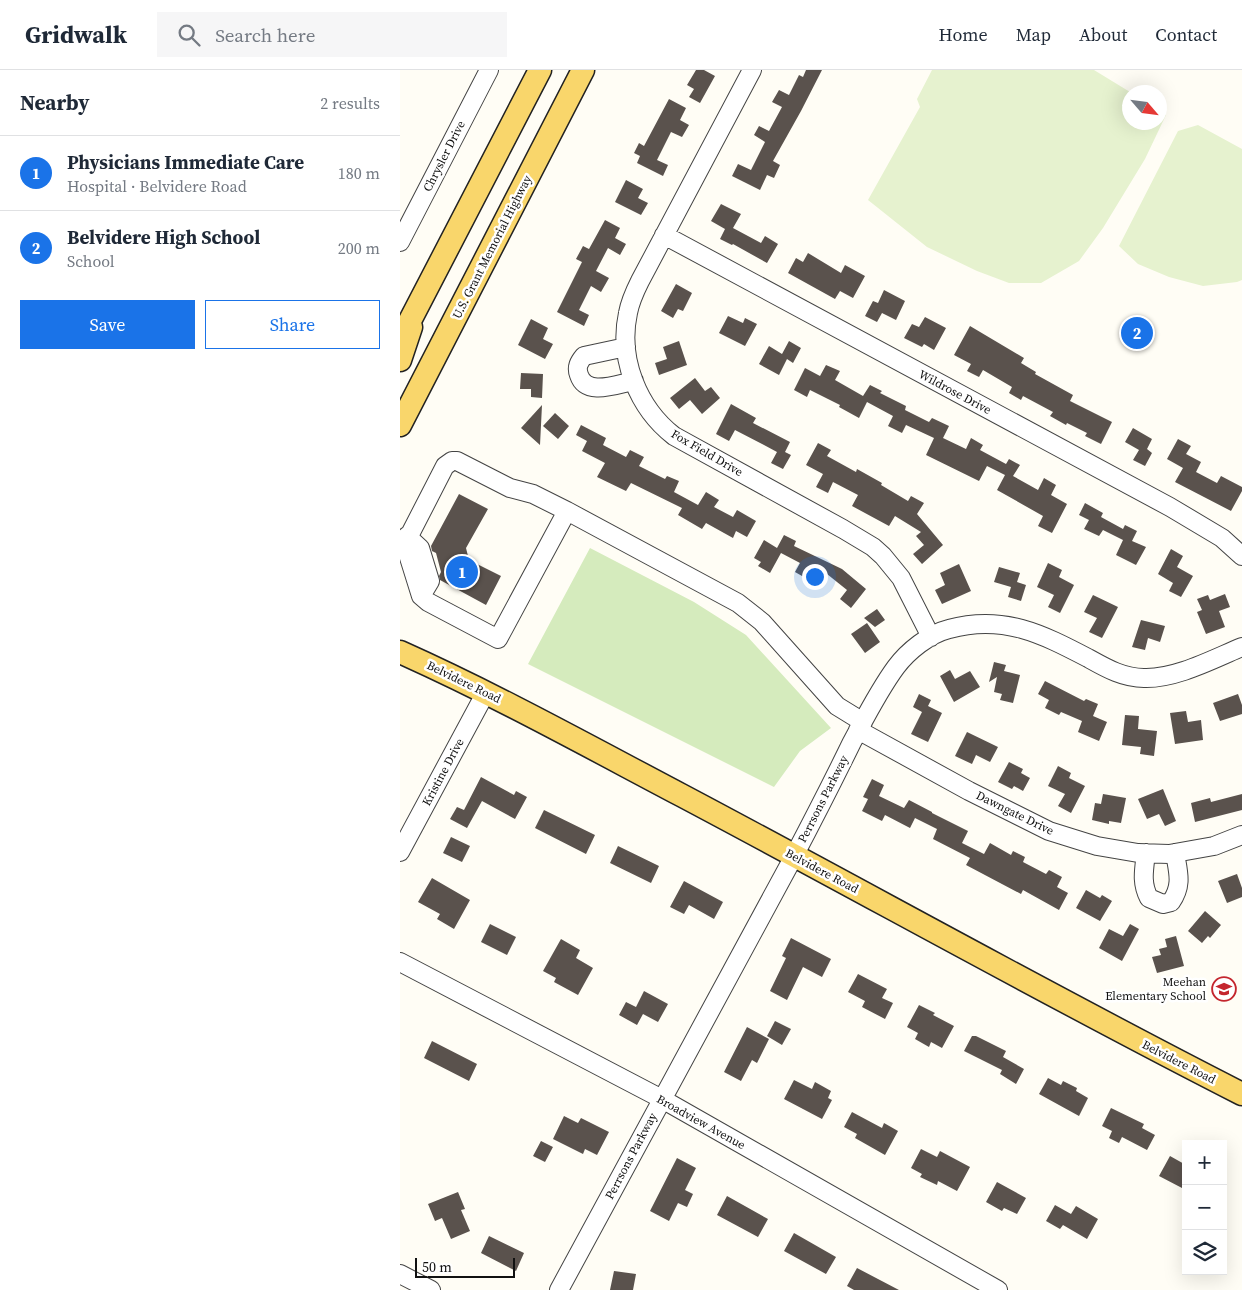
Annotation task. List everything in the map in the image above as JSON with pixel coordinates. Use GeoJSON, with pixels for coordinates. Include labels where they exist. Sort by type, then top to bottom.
{"type":"FeatureCollection","features":[{"type":"Feature","properties":{"kind":"main road"},"geometry":{"type":"LineString","coordinates":[[400,340],[540,70]]}},
{"type":"Feature","properties":{"kind":"main road","name":"U.S. Grant Memorial Highway"},"geometry":{"type":"LineString","coordinates":[[400,425],[583,70]]}},
{"type":"Feature","properties":{"kind":"main road"},"geometry":{"type":"LineString","coordinates":[[400,360],[421,300]]}},
{"type":"Feature","properties":{"kind":"main road","name":"Belvidere Road"},"geometry":{"type":"LineString","coordinates":[[400,652],[486,692],[794,855],[1149,1047],[1242,1094]]}},
{"type":"Feature","properties":{"kind":"street","name":"Chrysler Drive"},"geometry":{"type":"LineString","coordinates":[[400,242],[489,70]]}},
{"type":"Feature","properties":{"kind":"street","name":"Fox Field Drive"},"geometry":{"type":"LineString","coordinates":[[752,70],[640,280],[634,295],[628,312],[625,330],[626,347],[634,380],[645,405],[663,427],[674,436],[843,529],[878,552],[901,578],[931,636]]}},
{"type":"Feature","properties":{"kind":"street","name":"Wildrose Drive"},"geometry":{"type":"LineString","coordinates":[[664,235],[1170,507],[1222,538],[1242,556]]}},
{"type":"Feature","properties":{"kind":"street"},"geometry":{"type":"LineString","coordinates":[[626,347],[584,356],[578,366],[578,372],[582,382],[590,387],[597,388],[634,380]]}},
{"type":"Feature","properties":{"kind":"street","name":"Dawngate Drive"},"geometry":{"type":"LineString","coordinates":[[567,511],[498,639],[428,602],[421,596],[406,548],[407,536],[445,466],[452,461],[460,462],[510,488],[533,494],[567,511],[748,609],[762,622],[837,706],[860,726],[969,791],[1050,831],[1097,846],[1146,854],[1175,853],[1214,846],[1242,835]]}},
{"type":"Feature","properties":{"kind":"street","name":"Perrsons Parkway"},"geometry":{"type":"LineString","coordinates":[[559,1290],[794,855],[875,698],[898,664],[931,636],[947,629],[974,624],[1006,625],[1036,632],[1112,671],[1134,678],[1172,675],[1242,647]]}},
{"type":"Feature","properties":{"kind":"street","name":"Kristine Drive"},"geometry":{"type":"LineString","coordinates":[[400,852],[486,692]]}},
{"type":"Feature","properties":{"kind":"street"},"geometry":{"type":"LineString","coordinates":[[1146,854],[1143,877],[1144,889],[1149,898],[1163,904],[1171,902],[1180,882],[1175,853]]}},
{"type":"Feature","properties":{"kind":"street","name":"Broadview Avenue"},"geometry":{"type":"LineString","coordinates":[[400,962],[662,1099],[998,1290]]}},
{"type":"Feature","properties":{"kind":"street"},"geometry":{"type":"LineString","coordinates":[[400,1274],[431,1290]]}},
{"type":"Feature","properties":{"kind":"green space"},"geometry":{"type":"Polygon","coordinates":[[[932,70],[1094,70],[1122,87],[1122,130],[1159,130],[1145,159],[1103,228],[1079,261],[1041,283],[1009,283],[977,271],[927,247],[868,200],[920,107],[917,99],[932,70]]]}},
{"type":"Feature","properties":{"kind":"green space"},"geometry":{"type":"Polygon","coordinates":[[[1198,125],[1242,149],[1242,280],[1237,282],[1203,286],[1169,277],[1138,264],[1119,246],[1178,131],[1198,125]]]}},
{"type":"Feature","properties":{"kind":"green space"},"geometry":{"type":"Polygon","coordinates":[[[590,548],[694,602],[746,635],[831,728],[800,751],[774,787],[528,664],[590,548]]]}},
{"type":"Feature","properties":{"kind":"building"},"geometry":{"type":"Polygon","coordinates":[[[696,70],[704,70],[715,76],[700,103],[689,97],[694,89],[687,85],[696,70]]]}},
{"type":"Feature","properties":{"kind":"building"},"geometry":{"type":"Polygon","coordinates":[[[806,70],[822,70],[773,161],[780,165],[774,178],[767,175],[760,190],[732,176],[738,164],[751,170],[765,142],[754,135],[759,126],[769,131],[782,107],[772,102],[779,90],[789,95],[799,75],[803,77],[806,70]]]}},
{"type":"Feature","properties":{"kind":"building"},"geometry":{"type":"Polygon","coordinates":[[[669,99],[686,108],[680,120],[689,125],[682,137],[671,132],[657,160],[668,165],[663,176],[637,163],[640,156],[634,153],[639,143],[644,146],[669,99]]]}},
{"type":"Feature","properties":{"kind":"building"},"geometry":{"type":"Polygon","coordinates":[[[626,180],[643,189],[638,198],[648,203],[641,215],[615,202],[626,180]]]}},
{"type":"Feature","properties":{"kind":"building"},"geometry":{"type":"Polygon","coordinates":[[[721,204],[741,214],[733,228],[761,243],[765,236],[778,244],[767,263],[720,239],[725,229],[711,221],[721,204]]]}},
{"type":"Feature","properties":{"kind":"building"},"geometry":{"type":"Polygon","coordinates":[[[605,220],[620,228],[615,238],[626,244],[620,255],[608,248],[596,271],[609,278],[601,292],[591,286],[579,310],[589,315],[584,326],[557,312],[582,262],[576,259],[583,246],[589,249],[605,220]]]}},
{"type":"Feature","properties":{"kind":"building"},"geometry":{"type":"Polygon","coordinates":[[[808,253],[841,273],[845,265],[865,276],[853,298],[840,291],[835,299],[788,273],[796,258],[803,262],[808,253]]]}},
{"type":"Feature","properties":{"kind":"building"},"geometry":{"type":"Polygon","coordinates":[[[676,284],[692,293],[683,311],[678,309],[673,318],[661,311],[676,284]]]}},
{"type":"Feature","properties":{"kind":"building"},"geometry":{"type":"Polygon","coordinates":[[[884,290],[905,301],[896,320],[882,313],[877,322],[865,316],[873,301],[878,303],[884,290]]]}},
{"type":"Feature","properties":{"kind":"building"},"geometry":{"type":"Polygon","coordinates":[[[728,316],[743,323],[745,318],[757,324],[745,346],[719,333],[728,316]]]}},
{"type":"Feature","properties":{"kind":"building"},"geometry":{"type":"Polygon","coordinates":[[[925,317],[946,328],[934,350],[924,344],[922,347],[904,338],[912,324],[919,327],[925,317]]]}},
{"type":"Feature","properties":{"kind":"building"},"geometry":{"type":"Polygon","coordinates":[[[531,319],[548,328],[543,339],[553,344],[545,359],[518,345],[531,319]]]}},
{"type":"Feature","properties":{"kind":"building"},"geometry":{"type":"Polygon","coordinates":[[[970,326],[1024,358],[1021,363],[1036,372],[1035,374],[1073,395],[1070,401],[1112,422],[1101,444],[1085,436],[1087,433],[1050,416],[1053,412],[1023,396],[1021,400],[1009,393],[1012,387],[983,370],[979,377],[967,371],[971,364],[954,355],[970,326]]]}},
{"type":"Feature","properties":{"kind":"building"},"geometry":{"type":"Polygon","coordinates":[[[679,341],[687,365],[659,375],[655,363],[667,359],[663,347],[679,341]]]}},
{"type":"Feature","properties":{"kind":"building"},"geometry":{"type":"Polygon","coordinates":[[[789,341],[801,348],[793,363],[787,359],[779,375],[759,364],[769,346],[782,354],[789,341]]]}},
{"type":"Feature","properties":{"kind":"building"},"geometry":{"type":"Polygon","coordinates":[[[826,365],[840,371],[835,380],[863,396],[870,385],[882,391],[880,393],[906,406],[905,410],[929,422],[932,418],[949,426],[943,438],[966,449],[971,438],[983,445],[980,450],[1006,464],[1009,459],[1020,465],[1013,476],[1038,490],[1044,478],[1056,485],[1051,495],[1067,504],[1052,533],[1038,526],[1043,516],[997,490],[1005,475],[987,466],[979,481],[926,455],[934,438],[906,425],[902,433],[888,426],[893,416],[867,402],[859,418],[839,407],[840,405],[810,390],[807,397],[794,390],[805,368],[820,376],[826,365]]]}},
{"type":"Feature","properties":{"kind":"building"},"geometry":{"type":"Polygon","coordinates":[[[521,373],[543,374],[542,398],[531,397],[531,389],[520,389],[521,373]]]}},
{"type":"Feature","properties":{"kind":"building"},"geometry":{"type":"Polygon","coordinates":[[[695,378],[705,391],[711,387],[720,398],[702,414],[690,400],[679,409],[670,398],[695,378]]]}},
{"type":"Feature","properties":{"kind":"building"},"geometry":{"type":"Polygon","coordinates":[[[731,404],[756,418],[753,423],[790,442],[785,452],[791,455],[783,469],[771,463],[777,452],[764,445],[735,430],[729,441],[716,434],[731,404]]]}},
{"type":"Feature","properties":{"kind":"building"},"geometry":{"type":"Polygon","coordinates":[[[542,405],[540,445],[521,428],[542,405]]]}},
{"type":"Feature","properties":{"kind":"building"},"geometry":{"type":"Polygon","coordinates":[[[555,413],[569,426],[558,439],[543,426],[555,413]]]}},
{"type":"Feature","properties":{"kind":"building"},"geometry":{"type":"Polygon","coordinates":[[[581,425],[606,438],[603,445],[626,457],[630,450],[644,457],[639,466],[665,479],[667,476],[679,481],[674,492],[698,505],[706,492],[719,500],[714,507],[733,517],[737,510],[756,521],[747,537],[736,531],[733,538],[706,523],[702,529],[678,515],[682,508],[631,483],[626,491],[597,477],[605,463],[582,451],[587,441],[576,435],[581,425]]]}},
{"type":"Feature","properties":{"kind":"building"},"geometry":{"type":"Polygon","coordinates":[[[1133,428],[1152,439],[1147,449],[1152,453],[1145,466],[1133,460],[1139,450],[1125,442],[1133,428]]]}},
{"type":"Feature","properties":{"kind":"building"},"geometry":{"type":"Polygon","coordinates":[[[1178,439],[1191,446],[1186,454],[1201,462],[1196,472],[1217,483],[1221,476],[1242,487],[1242,491],[1231,511],[1175,482],[1183,468],[1167,459],[1178,439]]]}},
{"type":"Feature","properties":{"kind":"building"},"geometry":{"type":"Polygon","coordinates":[[[818,443],[831,450],[827,456],[856,472],[857,469],[908,501],[911,496],[924,503],[917,514],[943,545],[922,564],[913,554],[924,545],[916,536],[921,532],[895,516],[889,526],[852,506],[858,495],[833,482],[828,493],[816,487],[823,474],[806,465],[818,443]]]}},
{"type":"Feature","properties":{"kind":"building"},"geometry":{"type":"Polygon","coordinates":[[[459,494],[488,509],[466,548],[469,560],[501,576],[486,605],[440,580],[441,572],[436,553],[432,551],[431,546],[459,494]]]}},
{"type":"Feature","properties":{"kind":"building"},"geometry":{"type":"Polygon","coordinates":[[[1085,503],[1103,513],[1101,517],[1123,529],[1125,525],[1137,531],[1132,541],[1146,547],[1136,565],[1116,555],[1123,540],[1103,530],[1099,536],[1084,529],[1089,520],[1079,515],[1085,503]]]}},
{"type":"Feature","properties":{"kind":"building"},"geometry":{"type":"Polygon","coordinates":[[[784,535],[796,541],[794,546],[842,569],[866,589],[851,608],[840,599],[847,590],[827,574],[825,577],[814,571],[809,580],[795,572],[800,563],[781,553],[770,573],[758,566],[761,562],[754,558],[764,540],[777,548],[784,535]]]}},
{"type":"Feature","properties":{"kind":"building"},"geometry":{"type":"Polygon","coordinates":[[[1171,549],[1183,556],[1177,567],[1193,576],[1181,597],[1169,591],[1173,583],[1158,574],[1171,549]]]}},
{"type":"Feature","properties":{"kind":"building"},"geometry":{"type":"Polygon","coordinates":[[[1048,563],[1062,570],[1059,577],[1074,585],[1060,613],[1048,607],[1054,595],[1037,587],[1048,563]]]}},
{"type":"Feature","properties":{"kind":"building"},"geometry":{"type":"Polygon","coordinates":[[[959,564],[971,591],[942,604],[935,590],[945,585],[940,573],[959,564]]]}},
{"type":"Feature","properties":{"kind":"building"},"geometry":{"type":"Polygon","coordinates":[[[999,567],[1020,573],[1017,582],[1026,585],[1021,601],[1008,597],[1011,587],[994,582],[999,567]]]}},
{"type":"Feature","properties":{"kind":"building"},"geometry":{"type":"Polygon","coordinates":[[[1225,594],[1230,607],[1219,611],[1225,627],[1206,634],[1197,612],[1202,610],[1197,599],[1208,595],[1210,600],[1225,594]]]}},
{"type":"Feature","properties":{"kind":"building"},"geometry":{"type":"Polygon","coordinates":[[[1093,595],[1118,607],[1102,638],[1089,632],[1097,618],[1084,612],[1093,595]]]}},
{"type":"Feature","properties":{"kind":"building"},"geometry":{"type":"Polygon","coordinates":[[[877,609],[885,620],[875,627],[864,618],[877,609]]]}},
{"type":"Feature","properties":{"kind":"building"},"geometry":{"type":"Polygon","coordinates":[[[1141,620],[1165,626],[1160,642],[1148,638],[1145,650],[1132,647],[1141,620]]]}},
{"type":"Feature","properties":{"kind":"building"},"geometry":{"type":"Polygon","coordinates":[[[867,623],[880,642],[865,653],[851,634],[867,623]]]}},
{"type":"Feature","properties":{"kind":"building"},"geometry":{"type":"Polygon","coordinates":[[[994,662],[1006,665],[1004,671],[1020,675],[1013,703],[1000,700],[1002,694],[994,692],[997,677],[989,682],[994,662]]]}},
{"type":"Feature","properties":{"kind":"building"},"geometry":{"type":"Polygon","coordinates":[[[950,670],[955,679],[970,671],[980,687],[954,702],[940,676],[950,670]]]}},
{"type":"Feature","properties":{"kind":"building"},"geometry":{"type":"Polygon","coordinates":[[[1045,681],[1084,701],[1086,699],[1098,704],[1093,716],[1107,722],[1099,741],[1078,732],[1082,721],[1061,712],[1059,715],[1045,708],[1049,700],[1038,694],[1045,681]]]}},
{"type":"Feature","properties":{"kind":"building"},"geometry":{"type":"Polygon","coordinates":[[[919,694],[931,700],[928,706],[942,713],[928,742],[911,734],[922,712],[913,707],[919,694]]]}},
{"type":"Feature","properties":{"kind":"building"},"geometry":{"type":"Polygon","coordinates":[[[1238,694],[1242,705],[1242,714],[1220,721],[1213,703],[1238,694]]]}},
{"type":"Feature","properties":{"kind":"building"},"geometry":{"type":"Polygon","coordinates":[[[1186,711],[1188,722],[1201,720],[1203,740],[1175,744],[1170,713],[1186,711]]]}},
{"type":"Feature","properties":{"kind":"building"},"geometry":{"type":"Polygon","coordinates":[[[1125,715],[1139,716],[1138,729],[1157,731],[1154,756],[1140,754],[1141,747],[1122,745],[1125,715]]]}},
{"type":"Feature","properties":{"kind":"building"},"geometry":{"type":"Polygon","coordinates":[[[967,732],[998,747],[990,762],[976,755],[972,764],[955,756],[967,732]]]}},
{"type":"Feature","properties":{"kind":"building"},"geometry":{"type":"Polygon","coordinates":[[[1009,762],[1023,769],[1021,773],[1030,778],[1023,791],[1014,786],[1012,789],[998,782],[1009,762]]]}},
{"type":"Feature","properties":{"kind":"building"},"geometry":{"type":"Polygon","coordinates":[[[1058,766],[1071,773],[1069,778],[1085,786],[1071,813],[1058,806],[1065,794],[1048,786],[1058,766]]]}},
{"type":"Feature","properties":{"kind":"building"},"geometry":{"type":"Polygon","coordinates":[[[481,777],[514,795],[516,791],[527,797],[515,819],[482,801],[467,828],[450,819],[457,807],[464,810],[481,777]]]}},
{"type":"Feature","properties":{"kind":"building"},"geometry":{"type":"Polygon","coordinates":[[[872,779],[884,785],[879,796],[904,808],[909,800],[968,831],[962,843],[984,854],[990,843],[1011,855],[1013,851],[1025,857],[1023,862],[1046,874],[1049,870],[1062,877],[1057,887],[1068,893],[1059,910],[1023,890],[1021,894],[966,865],[970,858],[933,839],[937,829],[915,818],[910,828],[885,815],[882,821],[862,811],[868,799],[863,797],[872,779]]]}},
{"type":"Feature","properties":{"kind":"building"},"geometry":{"type":"Polygon","coordinates":[[[1163,789],[1176,821],[1165,826],[1159,814],[1147,819],[1138,799],[1163,789]]]}},
{"type":"Feature","properties":{"kind":"building"},"geometry":{"type":"Polygon","coordinates":[[[1103,794],[1126,798],[1121,823],[1109,821],[1109,824],[1092,820],[1095,803],[1101,804],[1103,794]]]}},
{"type":"Feature","properties":{"kind":"building"},"geometry":{"type":"Polygon","coordinates":[[[1242,794],[1242,810],[1195,822],[1191,803],[1210,798],[1211,802],[1242,794]]]}},
{"type":"Feature","properties":{"kind":"building"},"geometry":{"type":"Polygon","coordinates":[[[544,810],[595,835],[586,854],[535,828],[544,810]]]}},
{"type":"Feature","properties":{"kind":"building"},"geometry":{"type":"Polygon","coordinates":[[[451,837],[470,846],[462,862],[443,853],[451,837]]]}},
{"type":"Feature","properties":{"kind":"building"},"geometry":{"type":"Polygon","coordinates":[[[618,846],[659,866],[651,883],[610,863],[618,846]]]}},
{"type":"Feature","properties":{"kind":"building"},"geometry":{"type":"Polygon","coordinates":[[[1237,874],[1242,888],[1242,897],[1227,903],[1218,881],[1237,874]]]}},
{"type":"Feature","properties":{"kind":"building"},"geometry":{"type":"Polygon","coordinates":[[[432,878],[470,900],[454,929],[437,919],[440,914],[418,902],[432,878]]]}},
{"type":"Feature","properties":{"kind":"building"},"geometry":{"type":"Polygon","coordinates":[[[684,881],[723,902],[714,919],[689,905],[684,914],[670,907],[684,881]]]}},
{"type":"Feature","properties":{"kind":"building"},"geometry":{"type":"Polygon","coordinates":[[[1086,890],[1100,898],[1102,895],[1112,901],[1100,921],[1076,908],[1086,890]]]}},
{"type":"Feature","properties":{"kind":"building"},"geometry":{"type":"Polygon","coordinates":[[[1205,911],[1221,925],[1210,938],[1208,936],[1202,943],[1188,931],[1205,911]]]}},
{"type":"Feature","properties":{"kind":"building"},"geometry":{"type":"Polygon","coordinates":[[[490,924],[516,937],[507,955],[481,942],[490,924]]]}},
{"type":"Feature","properties":{"kind":"building"},"geometry":{"type":"Polygon","coordinates":[[[1130,924],[1139,929],[1122,961],[1099,948],[1109,929],[1123,936],[1130,924]]]}},
{"type":"Feature","properties":{"kind":"building"},"geometry":{"type":"Polygon","coordinates":[[[1176,936],[1184,966],[1157,973],[1152,957],[1161,955],[1159,949],[1167,947],[1165,939],[1176,936]]]}},
{"type":"Feature","properties":{"kind":"building"},"geometry":{"type":"Polygon","coordinates":[[[791,938],[831,959],[822,977],[803,967],[787,1000],[770,991],[786,958],[782,956],[791,938]]]}},
{"type":"Feature","properties":{"kind":"building"},"geometry":{"type":"Polygon","coordinates":[[[561,939],[580,950],[576,958],[593,968],[578,995],[554,982],[556,978],[543,971],[561,939]]]}},
{"type":"Feature","properties":{"kind":"building"},"geometry":{"type":"Polygon","coordinates":[[[858,974],[887,989],[882,998],[893,1003],[885,1019],[862,1007],[865,1001],[848,992],[858,974]]]}},
{"type":"Feature","properties":{"kind":"building"},"geometry":{"type":"Polygon","coordinates":[[[644,991],[668,1004],[658,1022],[643,1014],[637,1025],[619,1015],[626,1002],[636,1007],[644,991]]]}},
{"type":"Feature","properties":{"kind":"building"},"geometry":{"type":"Polygon","coordinates":[[[919,1005],[954,1026],[942,1048],[931,1042],[929,1047],[915,1039],[918,1033],[907,1027],[919,1005]]]}},
{"type":"Feature","properties":{"kind":"building"},"geometry":{"type":"Polygon","coordinates":[[[775,1021],[791,1029],[782,1045],[767,1036],[775,1021]]]}},
{"type":"Feature","properties":{"kind":"building"},"geometry":{"type":"Polygon","coordinates":[[[747,1027],[769,1039],[757,1063],[752,1060],[741,1081],[724,1072],[747,1027]]]}},
{"type":"Feature","properties":{"kind":"building"},"geometry":{"type":"Polygon","coordinates":[[[972,1036],[976,1036],[1006,1051],[1003,1057],[1024,1069],[1016,1084],[1000,1074],[1002,1070],[964,1051],[972,1036]]]}},
{"type":"Feature","properties":{"kind":"building"},"geometry":{"type":"Polygon","coordinates":[[[432,1041],[477,1064],[469,1081],[424,1058],[432,1041]]]}},
{"type":"Feature","properties":{"kind":"building"},"geometry":{"type":"Polygon","coordinates":[[[1048,1078],[1061,1085],[1063,1081],[1077,1088],[1076,1091],[1088,1098],[1079,1116],[1039,1094],[1048,1078]]]}},
{"type":"Feature","properties":{"kind":"building"},"geometry":{"type":"Polygon","coordinates":[[[794,1080],[812,1089],[815,1082],[831,1091],[828,1098],[832,1100],[822,1119],[784,1099],[794,1080]]]}},
{"type":"Feature","properties":{"kind":"building"},"geometry":{"type":"Polygon","coordinates":[[[1111,1108],[1144,1124],[1142,1128],[1155,1135],[1147,1150],[1122,1137],[1119,1143],[1109,1138],[1112,1131],[1102,1126],[1111,1108]]]}},
{"type":"Feature","properties":{"kind":"building"},"geometry":{"type":"Polygon","coordinates":[[[852,1112],[882,1128],[884,1123],[898,1131],[885,1155],[855,1138],[857,1134],[844,1127],[852,1112]]]}},
{"type":"Feature","properties":{"kind":"building"},"geometry":{"type":"Polygon","coordinates":[[[564,1116],[578,1123],[581,1118],[609,1132],[597,1155],[585,1149],[583,1154],[553,1139],[564,1116]]]}},
{"type":"Feature","properties":{"kind":"building"},"geometry":{"type":"Polygon","coordinates":[[[541,1141],[553,1147],[545,1162],[533,1156],[541,1141]]]}},
{"type":"Feature","properties":{"kind":"building"},"geometry":{"type":"Polygon","coordinates":[[[921,1149],[937,1157],[940,1151],[970,1167],[957,1191],[938,1181],[937,1185],[920,1177],[922,1174],[911,1168],[921,1149]]]}},
{"type":"Feature","properties":{"kind":"building"},"geometry":{"type":"Polygon","coordinates":[[[1170,1156],[1182,1163],[1182,1188],[1159,1176],[1170,1156]]]}},
{"type":"Feature","properties":{"kind":"building"},"geometry":{"type":"Polygon","coordinates":[[[677,1158],[696,1168],[685,1190],[693,1194],[687,1207],[678,1203],[669,1221],[650,1211],[677,1158]]]}},
{"type":"Feature","properties":{"kind":"building"},"geometry":{"type":"Polygon","coordinates":[[[997,1182],[1026,1198],[1017,1214],[1004,1208],[1002,1211],[986,1202],[997,1182]]]}},
{"type":"Feature","properties":{"kind":"building"},"geometry":{"type":"Polygon","coordinates":[[[458,1192],[465,1209],[461,1210],[470,1231],[451,1239],[442,1218],[435,1221],[428,1204],[458,1192]]]}},
{"type":"Feature","properties":{"kind":"building"},"geometry":{"type":"Polygon","coordinates":[[[727,1196],[768,1219],[758,1237],[717,1215],[727,1196]]]}},
{"type":"Feature","properties":{"kind":"building"},"geometry":{"type":"Polygon","coordinates":[[[1055,1205],[1071,1214],[1076,1206],[1098,1219],[1087,1239],[1063,1225],[1060,1229],[1046,1221],[1055,1205]]]}},
{"type":"Feature","properties":{"kind":"building"},"geometry":{"type":"Polygon","coordinates":[[[794,1233],[836,1257],[826,1274],[784,1251],[794,1233]]]}},
{"type":"Feature","properties":{"kind":"building"},"geometry":{"type":"Polygon","coordinates":[[[489,1236],[524,1253],[516,1271],[481,1253],[489,1236]]]}},
{"type":"Feature","properties":{"kind":"building"},"geometry":{"type":"Polygon","coordinates":[[[857,1268],[899,1290],[854,1290],[847,1286],[857,1268]]]}},
{"type":"Feature","properties":{"kind":"building"},"geometry":{"type":"Polygon","coordinates":[[[614,1271],[636,1274],[633,1290],[610,1290],[614,1271]]]}},
{"type":"Feature","properties":{"kind":"place","name":"Belvidere High School"},"geometry":{"type":"Point","coordinates":[1137,333]}},
{"type":"Feature","properties":{"kind":"place","name":"Physicians Immediate Care"},"geometry":{"type":"Point","coordinates":[462,572]}},
{"type":"Feature","properties":{"kind":"place","name":"Meehan Elementary School"},"geometry":{"type":"Point","coordinates":[1224,989]}}]}
